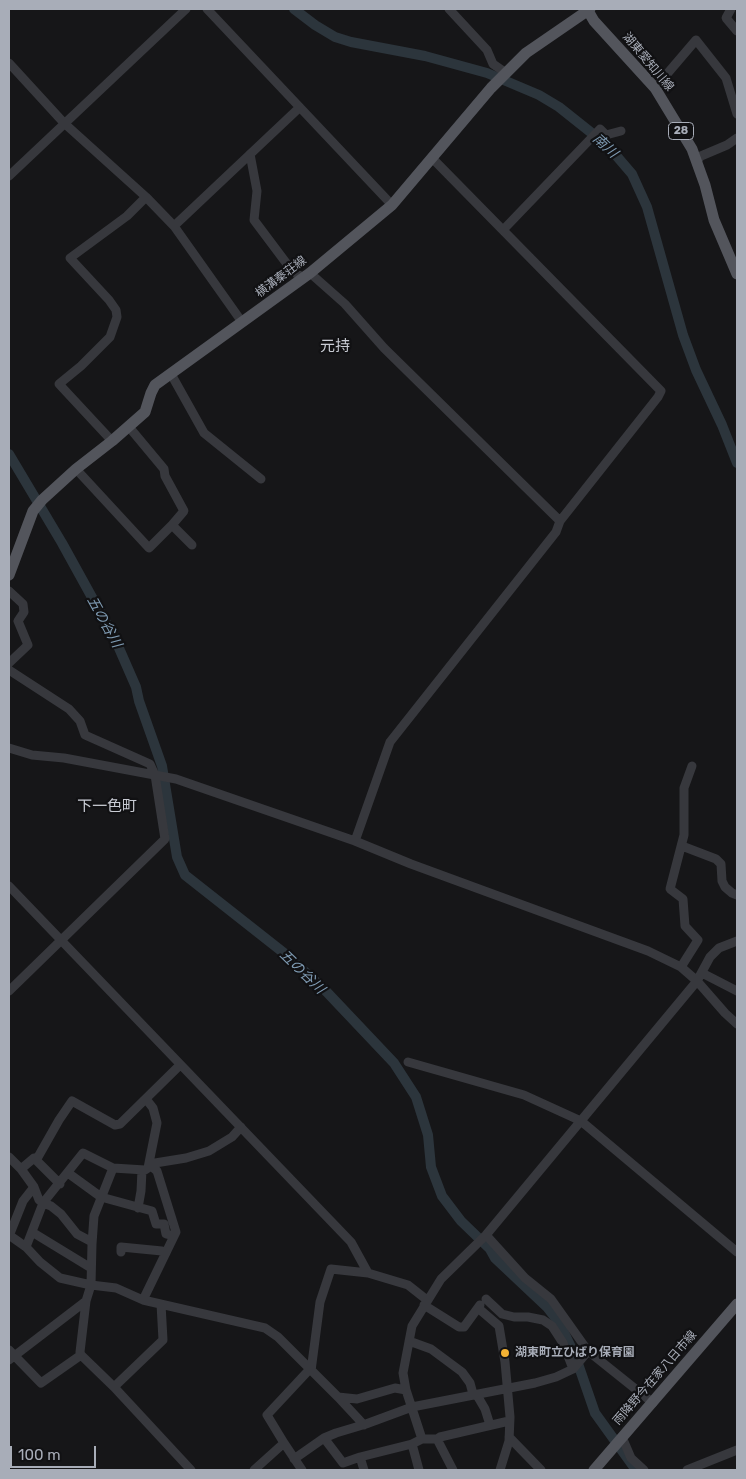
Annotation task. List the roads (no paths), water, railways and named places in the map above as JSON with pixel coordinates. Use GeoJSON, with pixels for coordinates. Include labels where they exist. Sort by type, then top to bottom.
{"type":"FeatureCollection","features":[{"type":"Feature","properties":{"kind":"main road","name":"横溝秦荘線"},"geometry":{"type":"LineString","coordinates":[[9,575],[33,511],[42,500],[76,469],[145,412],[150,393],[155,385],[307,275],[392,205],[491,88],[526,53],[588,9]]}},
{"type":"Feature","properties":{"kind":"main road","name":"湖東愛知川線"},"geometry":{"type":"LineString","coordinates":[[588,9],[594,21],[655,88],[692,149],[714,220],[737,274]]}},
{"type":"Feature","properties":{"kind":"main road","name":"雨降野今在家八日市線"},"geometry":{"type":"LineString","coordinates":[[594,1470],[737,1304]]}},
{"type":"Feature","properties":{"kind":"street"},"geometry":{"type":"LineString","coordinates":[[9,176],[186,9]]}},
{"type":"Feature","properties":{"kind":"street"},"geometry":{"type":"LineString","coordinates":[[207,9],[392,205]]}},
{"type":"Feature","properties":{"kind":"street"},"geometry":{"type":"LineString","coordinates":[[449,9],[487,50],[493,64],[506,73]]}},
{"type":"Feature","properties":{"kind":"street"},"geometry":{"type":"LineString","coordinates":[[731,9],[726,18],[737,30]]}},
{"type":"Feature","properties":{"kind":"street"},"geometry":{"type":"LineString","coordinates":[[655,88],[696,40],[726,78],[737,114]]}},
{"type":"Feature","properties":{"kind":"street"},"geometry":{"type":"LineString","coordinates":[[9,63],[64,123],[174,226],[242,322]]}},
{"type":"Feature","properties":{"kind":"street"},"geometry":{"type":"LineString","coordinates":[[174,226],[299,108]]}},
{"type":"Feature","properties":{"kind":"street"},"geometry":{"type":"LineString","coordinates":[[503,230],[600,129],[606,135],[621,131]]}},
{"type":"Feature","properties":{"kind":"street"},"geometry":{"type":"LineString","coordinates":[[697,161],[701,156],[721,148],[737,138]]}},
{"type":"Feature","properties":{"kind":"street"},"geometry":{"type":"LineString","coordinates":[[250,154],[257,191],[254,220],[287,264],[295,273],[307,275],[345,304],[384,348],[560,521]]}},
{"type":"Feature","properties":{"kind":"street"},"geometry":{"type":"LineString","coordinates":[[355,842],[390,742],[556,532],[560,521],[661,391],[432,158]]}},
{"type":"Feature","properties":{"kind":"street"},"geometry":{"type":"LineString","coordinates":[[112,441],[59,384],[81,366],[110,337],[117,317],[116,310],[109,300],[70,258],[127,216],[146,198]]}},
{"type":"Feature","properties":{"kind":"street"},"geometry":{"type":"LineString","coordinates":[[171,374],[204,433],[261,479]]}},
{"type":"Feature","properties":{"kind":"street"},"geometry":{"type":"LineString","coordinates":[[76,469],[149,548],[184,511],[164,476],[164,469],[129,427]]}},
{"type":"Feature","properties":{"kind":"street"},"geometry":{"type":"LineString","coordinates":[[172,525],[192,545]]}},
{"type":"Feature","properties":{"kind":"street"},"geometry":{"type":"LineString","coordinates":[[9,591],[23,604],[24,612],[18,621],[28,645],[9,663]]}},
{"type":"Feature","properties":{"kind":"street"},"geometry":{"type":"LineString","coordinates":[[9,670],[69,709],[80,720],[85,735],[150,764],[155,775],[165,839],[9,991]]}},
{"type":"Feature","properties":{"kind":"street"},"geometry":{"type":"LineString","coordinates":[[9,748],[32,755],[64,758],[176,779],[355,842],[648,951],[700,977],[737,990]]}},
{"type":"Feature","properties":{"kind":"street"},"geometry":{"type":"LineString","coordinates":[[681,967],[698,940],[685,926],[683,899],[670,889],[682,846],[685,823],[684,788],[692,766]]}},
{"type":"Feature","properties":{"kind":"street"},"geometry":{"type":"LineString","coordinates":[[682,846],[716,859],[720,864],[722,881],[725,887],[737,895]]}},
{"type":"Feature","properties":{"kind":"street"},"geometry":{"type":"LineString","coordinates":[[9,886],[351,1242],[368,1273]]}},
{"type":"Feature","properties":{"kind":"street"},"geometry":{"type":"LineString","coordinates":[[422,1439],[406,1390],[403,1373],[412,1326],[425,1303],[441,1279],[486,1235],[700,977],[710,957],[719,948],[737,941]]}},
{"type":"Feature","properties":{"kind":"street"},"geometry":{"type":"LineString","coordinates":[[700,977],[725,1013],[737,1024]]}},
{"type":"Feature","properties":{"kind":"street"},"geometry":{"type":"LineString","coordinates":[[408,1062],[524,1096],[581,1121],[737,1252]]}},
{"type":"Feature","properties":{"kind":"street"},"geometry":{"type":"LineString","coordinates":[[21,1168],[34,1158],[38,1158],[72,1101],[115,1125],[120,1124],[180,1065]]}},
{"type":"Feature","properties":{"kind":"street"},"geometry":{"type":"LineString","coordinates":[[138,1208],[157,1123],[153,1108],[146,1099]]}},
{"type":"Feature","properties":{"kind":"street"},"geometry":{"type":"LineString","coordinates":[[26,1247],[44,1204],[83,1153],[113,1168],[146,1167],[209,1151],[232,1136],[241,1127]]}},
{"type":"Feature","properties":{"kind":"street"},"geometry":{"type":"LineString","coordinates":[[9,1157],[21,1168],[34,1187],[39,1200],[61,1214],[77,1234],[92,1242]]}},
{"type":"Feature","properties":{"kind":"street"},"geometry":{"type":"LineString","coordinates":[[34,1158],[60,1184]]}},
{"type":"Feature","properties":{"kind":"street"},"geometry":{"type":"LineString","coordinates":[[143,1300],[176,1232],[157,1171],[146,1167]]}},
{"type":"Feature","properties":{"kind":"street"},"geometry":{"type":"LineString","coordinates":[[86,1301],[11,1355],[41,1383],[81,1355],[86,1301],[92,1268],[94,1216],[113,1168]]}},
{"type":"Feature","properties":{"kind":"street"},"geometry":{"type":"LineString","coordinates":[[68,1173],[101,1197],[152,1211],[156,1224],[164,1224],[166,1234],[174,1236]]}},
{"type":"Feature","properties":{"kind":"street"},"geometry":{"type":"LineString","coordinates":[[34,1187],[23,1201],[9,1235],[26,1247],[40,1262],[60,1278],[90,1286],[116,1288],[143,1300],[265,1328],[278,1337],[364,1425]]}},
{"type":"Feature","properties":{"kind":"street"},"geometry":{"type":"LineString","coordinates":[[32,1232],[92,1268]]}},
{"type":"Feature","properties":{"kind":"street"},"geometry":{"type":"LineString","coordinates":[[486,1235],[525,1278],[550,1299],[586,1354],[653,1403]]}},
{"type":"Feature","properties":{"kind":"street"},"geometry":{"type":"LineString","coordinates":[[121,1252],[121,1247],[166,1253]]}},
{"type":"Feature","properties":{"kind":"street"},"geometry":{"type":"LineString","coordinates":[[302,1470],[268,1414],[310,1370],[320,1302],[331,1269],[368,1273],[408,1285],[425,1303],[459,1327],[464,1327],[482,1304]]}},
{"type":"Feature","properties":{"kind":"street"},"geometry":{"type":"LineString","coordinates":[[114,1386],[163,1340],[161,1304]]}},
{"type":"Feature","properties":{"kind":"street"},"geometry":{"type":"LineString","coordinates":[[482,1304],[502,1314],[543,1320],[552,1326],[562,1343],[573,1369]]}},
{"type":"Feature","properties":{"kind":"street"},"geometry":{"type":"LineString","coordinates":[[482,1304],[499,1326],[505,1362],[509,1437],[500,1470]]}},
{"type":"Feature","properties":{"kind":"street"},"geometry":{"type":"LineString","coordinates":[[409,1341],[430,1349],[462,1372],[470,1382],[473,1394],[478,1397],[485,1409],[490,1425]]}},
{"type":"Feature","properties":{"kind":"street"},"geometry":{"type":"LineString","coordinates":[[294,1459],[324,1438],[412,1407],[536,1383],[573,1369],[586,1354]]}},
{"type":"Feature","properties":{"kind":"street"},"geometry":{"type":"LineString","coordinates":[[81,1355],[114,1386],[191,1470]]}},
{"type":"Feature","properties":{"kind":"street"},"geometry":{"type":"LineString","coordinates":[[338,1397],[356,1399],[395,1388],[406,1390]]}},
{"type":"Feature","properties":{"kind":"street"},"geometry":{"type":"LineString","coordinates":[[324,1438],[343,1463],[412,1444],[422,1439],[437,1439],[509,1420]]}},
{"type":"Feature","properties":{"kind":"street"},"geometry":{"type":"LineString","coordinates":[[509,1437],[541,1470]]}},
{"type":"Feature","properties":{"kind":"street"},"geometry":{"type":"LineString","coordinates":[[622,1437],[631,1458],[644,1470]]}},
{"type":"Feature","properties":{"kind":"street"},"geometry":{"type":"LineString","coordinates":[[437,1439],[453,1470]]}},
{"type":"Feature","properties":{"kind":"street"},"geometry":{"type":"LineString","coordinates":[[254,1470],[284,1443]]}},
{"type":"Feature","properties":{"kind":"street"},"geometry":{"type":"LineString","coordinates":[[412,1444],[419,1470]]}},
{"type":"Feature","properties":{"kind":"street"},"geometry":{"type":"LineString","coordinates":[[687,1470],[737,1450]]}},
{"type":"Feature","properties":{"kind":"street"},"geometry":{"type":"LineString","coordinates":[[360,1457],[364,1470]]}},
{"type":"Feature","properties":{"kind":"waterway","name":"南川"},"geometry":{"type":"LineString","coordinates":[[294,9],[335,37],[351,42],[425,56],[487,73],[539,95],[559,107],[608,146],[632,174],[647,207],[683,335],[696,370],[722,425],[737,463]]}},
{"type":"Feature","properties":{"kind":"waterway","name":"五の谷川"},"geometry":{"type":"LineString","coordinates":[[9,454],[62,543],[115,639],[136,687],[139,701],[162,766],[177,857],[185,875],[284,953],[323,988],[394,1063],[416,1097],[428,1135],[431,1167],[442,1196],[461,1221],[490,1249],[495,1258],[547,1307],[560,1324],[576,1358],[595,1413],[636,1470]]}},
{"type":"Feature","properties":{"kind":"place","name":"湖東町立ひばり保育園"},"geometry":{"type":"Point","coordinates":[505,1353]}},
{"type":"Feature","properties":{"kind":"district","name":"元持"},"geometry":{"type":"Point","coordinates":[335,347]}},
{"type":"Feature","properties":{"kind":"district","name":"下一色町"},"geometry":{"type":"Point","coordinates":[107,807]}}]}
